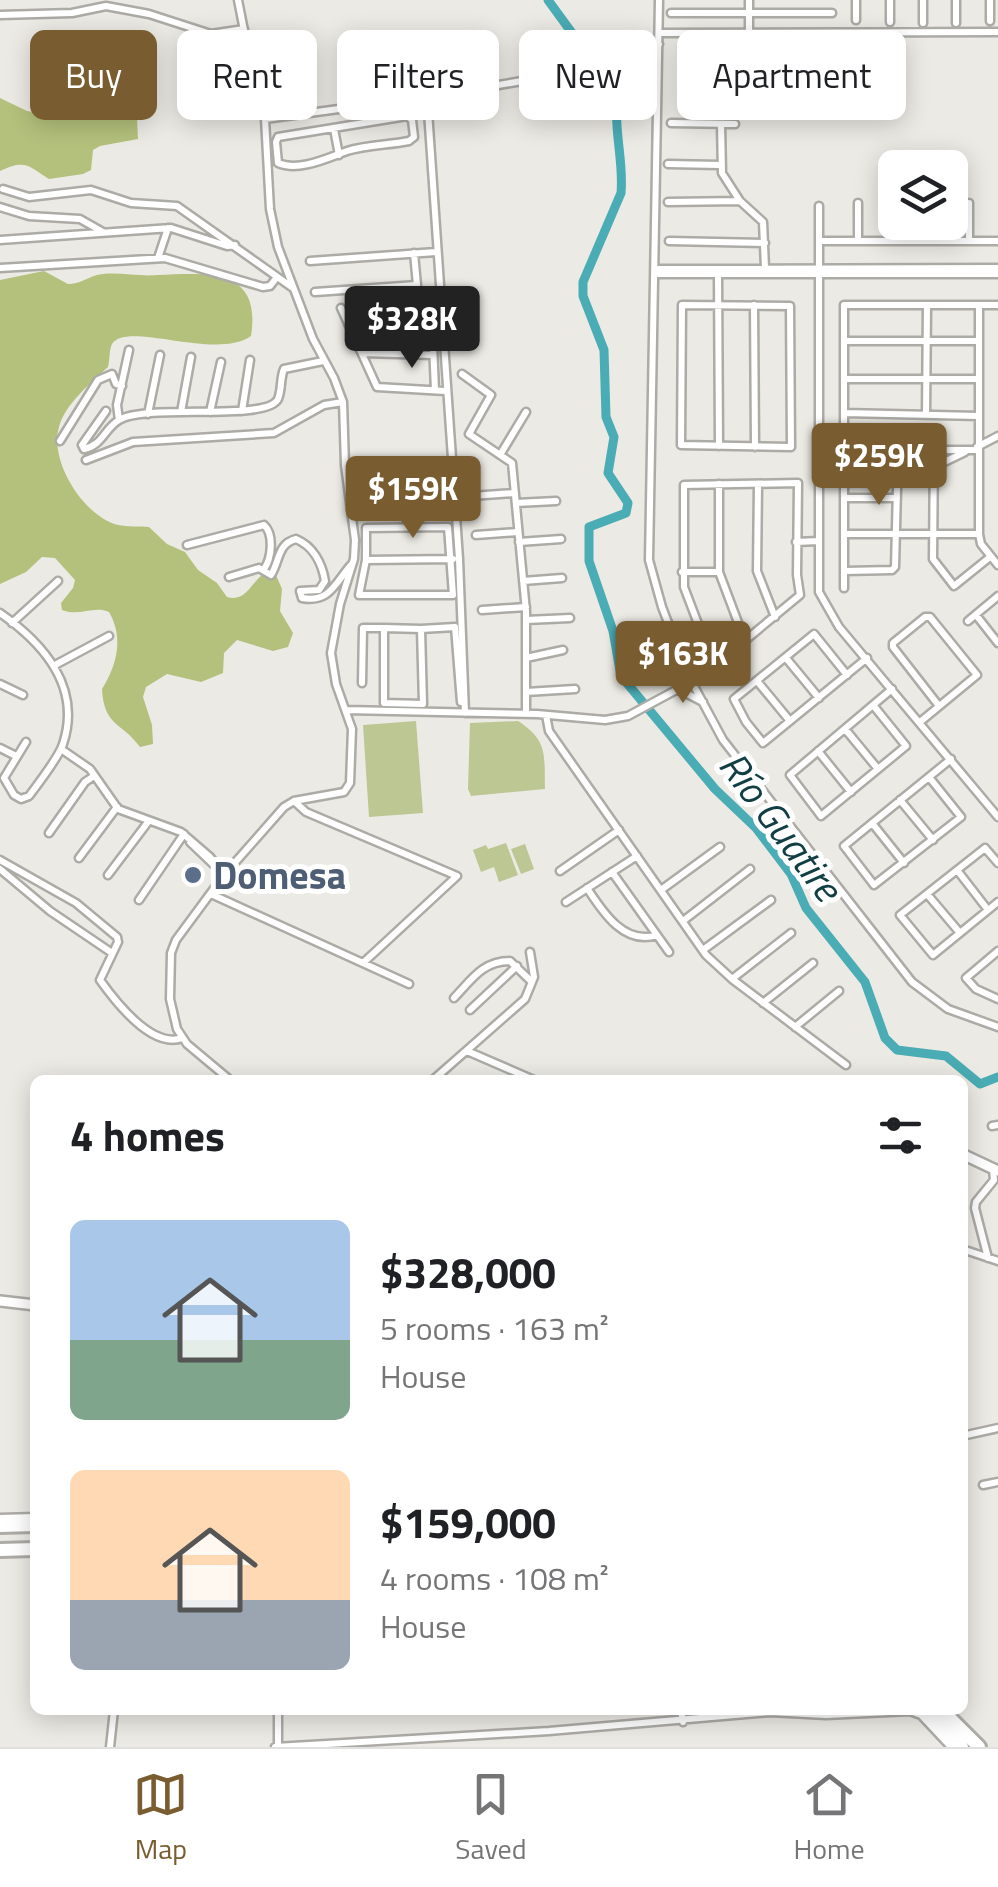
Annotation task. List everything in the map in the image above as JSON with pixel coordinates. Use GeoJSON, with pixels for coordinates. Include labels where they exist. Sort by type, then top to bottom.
{"type":"FeatureCollection","features":[{"type":"Feature","properties":{"kind":"highway"},"geometry":{"type":"LineString","coordinates":[[0,1526],[30,1525]]}},
{"type":"Feature","properties":{"kind":"highway"},"geometry":{"type":"LineString","coordinates":[[0,1550],[30,1549]]}},
{"type":"Feature","properties":{"kind":"highway"},"geometry":{"type":"LineString","coordinates":[[924,1715],[962,1747]]}},
{"type":"Feature","properties":{"kind":"highway"},"geometry":{"type":"LineString","coordinates":[[947,1715],[980,1747]]}},
{"type":"Feature","properties":{"kind":"main road"},"geometry":{"type":"LineString","coordinates":[[968,1157],[996,1170]]}},
{"type":"Feature","properties":{"kind":"main road"},"geometry":{"type":"LineString","coordinates":[[0,1301],[30,1304]]}},
{"type":"Feature","properties":{"kind":"street"},"geometry":{"type":"LineString","coordinates":[[0,15],[72,13],[106,6],[149,14],[211,34],[244,28],[238,0]]}},
{"type":"Feature","properties":{"kind":"street"},"geometry":{"type":"LineString","coordinates":[[659,0],[649,560],[662,607],[688,675],[723,740],[912,982],[948,1009],[998,1027]]}},
{"type":"Feature","properties":{"kind":"street"},"geometry":{"type":"LineString","coordinates":[[749,0],[749,30]]}},
{"type":"Feature","properties":{"kind":"street"},"geometry":{"type":"LineString","coordinates":[[856,0],[856,20]]}},
{"type":"Feature","properties":{"kind":"street"},"geometry":{"type":"LineString","coordinates":[[890,0],[890,22]]}},
{"type":"Feature","properties":{"kind":"street"},"geometry":{"type":"LineString","coordinates":[[923,0],[923,23]]}},
{"type":"Feature","properties":{"kind":"street"},"geometry":{"type":"LineString","coordinates":[[956,0],[956,23]]}},
{"type":"Feature","properties":{"kind":"street"},"geometry":{"type":"LineString","coordinates":[[990,0],[990,21]]}},
{"type":"Feature","properties":{"kind":"street"},"geometry":{"type":"LineString","coordinates":[[671,13],[832,13]]}},
{"type":"Feature","properties":{"kind":"street"},"geometry":{"type":"LineString","coordinates":[[659,32],[677,32]]}},
{"type":"Feature","properties":{"kind":"street"},"geometry":{"type":"LineString","coordinates":[[906,33],[998,32]]}},
{"type":"Feature","properties":{"kind":"street"},"geometry":{"type":"LineString","coordinates":[[499,85],[588,70],[634,47],[659,44]]}},
{"type":"Feature","properties":{"kind":"street"},"geometry":{"type":"LineString","coordinates":[[414,136],[412,120],[407,116],[278,137],[278,161],[286,166],[406,142],[414,136],[430,136]]}},
{"type":"Feature","properties":{"kind":"street"},"geometry":{"type":"LineString","coordinates":[[224,1075],[182,1038],[170,999],[171,953],[176,940],[224,875],[284,807],[294,801],[344,792],[350,784],[354,746],[336,684],[331,642],[353,564],[355,540],[342,402],[278,247],[270,209],[266,120]]}},
{"type":"Feature","properties":{"kind":"street"},"geometry":{"type":"LineString","coordinates":[[429,120],[459,559],[465,713]]}},
{"type":"Feature","properties":{"kind":"street"},"geometry":{"type":"LineString","coordinates":[[671,123],[735,124]]}},
{"type":"Feature","properties":{"kind":"street"},"geometry":{"type":"LineString","coordinates":[[721,124],[720,165],[740,201],[763,222],[765,268]]}},
{"type":"Feature","properties":{"kind":"street"},"geometry":{"type":"LineString","coordinates":[[334,128],[339,156]]}},
{"type":"Feature","properties":{"kind":"street"},"geometry":{"type":"LineString","coordinates":[[668,164],[720,165]]}},
{"type":"Feature","properties":{"kind":"street"},"geometry":{"type":"LineString","coordinates":[[3,189],[29,198],[90,190],[131,204],[177,206],[294,288]]}},
{"type":"Feature","properties":{"kind":"street"},"geometry":{"type":"LineString","coordinates":[[668,202],[740,201]]}},
{"type":"Feature","properties":{"kind":"street"},"geometry":{"type":"LineString","coordinates":[[968,241],[969,202]]}},
{"type":"Feature","properties":{"kind":"street"},"geometry":{"type":"LineString","coordinates":[[858,203],[858,241]]}},
{"type":"Feature","properties":{"kind":"street"},"geometry":{"type":"LineString","coordinates":[[819,206],[820,592],[839,627],[998,817]]}},
{"type":"Feature","properties":{"kind":"street"},"geometry":{"type":"LineString","coordinates":[[0,207],[29,216],[80,219],[104,232]]}},
{"type":"Feature","properties":{"kind":"street"},"geometry":{"type":"LineString","coordinates":[[0,240],[168,228],[227,246],[236,245]]}},
{"type":"Feature","properties":{"kind":"street"},"geometry":{"type":"LineString","coordinates":[[158,258],[168,228]]}},
{"type":"Feature","properties":{"kind":"street"},"geometry":{"type":"LineString","coordinates":[[820,241],[998,241]]}},
{"type":"Feature","properties":{"kind":"street"},"geometry":{"type":"LineString","coordinates":[[669,242],[765,242]]}},
{"type":"Feature","properties":{"kind":"street"},"geometry":{"type":"LineString","coordinates":[[310,261],[436,252]]}},
{"type":"Feature","properties":{"kind":"street"},"geometry":{"type":"LineString","coordinates":[[315,292],[417,285],[414,253]]}},
{"type":"Feature","properties":{"kind":"street"},"geometry":{"type":"LineString","coordinates":[[0,268],[158,258],[263,287],[270,286],[277,277]]}},
{"type":"Feature","properties":{"kind":"street"},"geometry":{"type":"LineString","coordinates":[[655,272],[765,268],[819,271]]}},
{"type":"Feature","properties":{"kind":"street"},"geometry":{"type":"LineString","coordinates":[[655,272],[998,271]]}},
{"type":"Feature","properties":{"kind":"street"},"geometry":{"type":"LineString","coordinates":[[718,274],[719,446]]}},
{"type":"Feature","properties":{"kind":"street"},"geometry":{"type":"LineString","coordinates":[[682,305],[718,305],[790,306],[791,447],[681,446],[682,305]]}},
{"type":"Feature","properties":{"kind":"street"},"geometry":{"type":"LineString","coordinates":[[754,305],[754,446]]}},
{"type":"Feature","properties":{"kind":"street"},"geometry":{"type":"LineString","coordinates":[[844,588],[844,305],[997,305]]}},
{"type":"Feature","properties":{"kind":"street"},"geometry":{"type":"LineString","coordinates":[[926,305],[926,415]]}},
{"type":"Feature","properties":{"kind":"street"},"geometry":{"type":"LineString","coordinates":[[979,305],[979,416],[975,449],[978,534],[998,565]]}},
{"type":"Feature","properties":{"kind":"street"},"geometry":{"type":"LineString","coordinates":[[341,308],[377,387],[445,391]]}},
{"type":"Feature","properties":{"kind":"street"},"geometry":{"type":"LineString","coordinates":[[348,324],[432,322],[435,390]]}},
{"type":"Feature","properties":{"kind":"street"},"geometry":{"type":"LineString","coordinates":[[844,341],[979,341]]}},
{"type":"Feature","properties":{"kind":"street"},"geometry":{"type":"LineString","coordinates":[[119,420],[117,405],[130,350]]}},
{"type":"Feature","properties":{"kind":"street"},"geometry":{"type":"LineString","coordinates":[[362,353],[434,354]]}},
{"type":"Feature","properties":{"kind":"street"},"geometry":{"type":"LineString","coordinates":[[148,414],[160,355]]}},
{"type":"Feature","properties":{"kind":"street"},"geometry":{"type":"LineString","coordinates":[[181,412],[191,357]]}},
{"type":"Feature","properties":{"kind":"street"},"geometry":{"type":"LineString","coordinates":[[242,411],[250,360]]}},
{"type":"Feature","properties":{"kind":"street"},"geometry":{"type":"LineString","coordinates":[[106,410],[82,445],[84,449],[97,446],[119,420],[148,414],[242,411],[274,404],[286,367],[323,361]]}},
{"type":"Feature","properties":{"kind":"street"},"geometry":{"type":"LineString","coordinates":[[210,412],[221,362]]}},
{"type":"Feature","properties":{"kind":"street"},"geometry":{"type":"LineString","coordinates":[[60,441],[98,380],[112,374],[116,384],[122,386]]}},
{"type":"Feature","properties":{"kind":"street"},"geometry":{"type":"LineString","coordinates":[[462,374],[491,395],[468,434],[512,463],[526,607],[526,714]]}},
{"type":"Feature","properties":{"kind":"street"},"geometry":{"type":"LineString","coordinates":[[844,379],[979,379]]}},
{"type":"Feature","properties":{"kind":"street"},"geometry":{"type":"LineString","coordinates":[[86,460],[133,442],[274,433],[324,405],[342,402]]}},
{"type":"Feature","properties":{"kind":"street"},"geometry":{"type":"LineString","coordinates":[[500,455],[526,412]]}},
{"type":"Feature","properties":{"kind":"street"},"geometry":{"type":"LineString","coordinates":[[844,414],[979,416]]}},
{"type":"Feature","properties":{"kind":"street"},"geometry":{"type":"LineString","coordinates":[[818,432],[844,432]]}},
{"type":"Feature","properties":{"kind":"street"},"geometry":{"type":"LineString","coordinates":[[934,467],[998,436]]}},
{"type":"Feature","properties":{"kind":"street"},"geometry":{"type":"LineString","coordinates":[[844,450],[975,449]]}},
{"type":"Feature","properties":{"kind":"street"},"geometry":{"type":"LineString","coordinates":[[844,570],[896,567],[898,450]]}},
{"type":"Feature","properties":{"kind":"street"},"geometry":{"type":"LineString","coordinates":[[934,450],[933,559],[954,586],[990,557]]}},
{"type":"Feature","properties":{"kind":"street"},"geometry":{"type":"LineString","coordinates":[[798,483],[796,542],[800,595],[719,662],[711,658],[682,572],[684,485],[719,484],[798,483]]}},
{"type":"Feature","properties":{"kind":"street"},"geometry":{"type":"LineString","coordinates":[[719,484],[719,572],[745,641]]}},
{"type":"Feature","properties":{"kind":"street"},"geometry":{"type":"LineString","coordinates":[[758,484],[757,571],[775,617]]}},
{"type":"Feature","properties":{"kind":"street"},"geometry":{"type":"LineString","coordinates":[[471,496],[514,493]]}},
{"type":"Feature","properties":{"kind":"street"},"geometry":{"type":"LineString","coordinates":[[844,498],[897,498]]}},
{"type":"Feature","properties":{"kind":"street"},"geometry":{"type":"LineString","coordinates":[[516,504],[556,501]]}},
{"type":"Feature","properties":{"kind":"street"},"geometry":{"type":"LineString","coordinates":[[187,545],[264,525],[269,530],[270,556],[264,569]]}},
{"type":"Feature","properties":{"kind":"street"},"geometry":{"type":"LineString","coordinates":[[448,527],[452,595],[359,595],[366,560],[366,528],[448,527]]}},
{"type":"Feature","properties":{"kind":"street"},"geometry":{"type":"LineString","coordinates":[[476,535],[518,532]]}},
{"type":"Feature","properties":{"kind":"street"},"geometry":{"type":"LineString","coordinates":[[844,534],[978,534]]}},
{"type":"Feature","properties":{"kind":"street"},"geometry":{"type":"LineString","coordinates":[[519,542],[561,539]]}},
{"type":"Feature","properties":{"kind":"street"},"geometry":{"type":"LineString","coordinates":[[264,569],[272,574],[284,546],[292,540],[302,542],[322,568],[325,581],[322,588],[298,594],[314,600],[332,592],[353,564]]}},
{"type":"Feature","properties":{"kind":"street"},"geometry":{"type":"LineString","coordinates":[[796,542],[818,542]]}},
{"type":"Feature","properties":{"kind":"street"},"geometry":{"type":"LineString","coordinates":[[366,560],[459,559]]}},
{"type":"Feature","properties":{"kind":"street"},"geometry":{"type":"LineString","coordinates":[[228,576],[264,569]]}},
{"type":"Feature","properties":{"kind":"street"},"geometry":{"type":"LineString","coordinates":[[682,572],[719,572]]}},
{"type":"Feature","properties":{"kind":"street"},"geometry":{"type":"LineString","coordinates":[[523,582],[562,578]]}},
{"type":"Feature","properties":{"kind":"street"},"geometry":{"type":"LineString","coordinates":[[12,623],[58,582]]}},
{"type":"Feature","properties":{"kind":"street"},"geometry":{"type":"LineString","coordinates":[[968,622],[998,596]]}},
{"type":"Feature","properties":{"kind":"street"},"geometry":{"type":"LineString","coordinates":[[482,610],[526,607]]}},
{"type":"Feature","properties":{"kind":"street"},"geometry":{"type":"LineString","coordinates":[[0,613],[55,665],[63,682],[66,704],[61,749],[29,796],[22,799],[14,796],[4,778],[26,742]]}},
{"type":"Feature","properties":{"kind":"street"},"geometry":{"type":"LineString","coordinates":[[976,615],[998,642]]}},
{"type":"Feature","properties":{"kind":"street"},"geometry":{"type":"LineString","coordinates":[[920,722],[978,674],[926,617],[893,642],[893,647],[939,706]]}},
{"type":"Feature","properties":{"kind":"street"},"geometry":{"type":"LineString","coordinates":[[526,620],[570,618]]}},
{"type":"Feature","properties":{"kind":"street"},"geometry":{"type":"LineString","coordinates":[[362,684],[363,628],[455,627],[461,704]]}},
{"type":"Feature","properties":{"kind":"street"},"geometry":{"type":"LineString","coordinates":[[384,628],[384,702],[465,713],[605,720],[636,712],[678,689],[688,675]]}},
{"type":"Feature","properties":{"kind":"street"},"geometry":{"type":"LineString","coordinates":[[421,629],[423,708]]}},
{"type":"Feature","properties":{"kind":"street"},"geometry":{"type":"LineString","coordinates":[[847,674],[814,634],[734,699],[763,743],[867,658]]}},
{"type":"Feature","properties":{"kind":"street"},"geometry":{"type":"LineString","coordinates":[[55,665],[109,636]]}},
{"type":"Feature","properties":{"kind":"street"},"geometry":{"type":"LineString","coordinates":[[526,658],[563,650]]}},
{"type":"Feature","properties":{"kind":"street"},"geometry":{"type":"LineString","coordinates":[[786,658],[819,698]]}},
{"type":"Feature","properties":{"kind":"street"},"geometry":{"type":"LineString","coordinates":[[757,681],[790,721]]}},
{"type":"Feature","properties":{"kind":"street"},"geometry":{"type":"LineString","coordinates":[[0,684],[23,695]]}},
{"type":"Feature","properties":{"kind":"street"},"geometry":{"type":"LineString","coordinates":[[526,692],[575,689]]}},
{"type":"Feature","properties":{"kind":"street"},"geometry":{"type":"LineString","coordinates":[[678,689],[702,702]]}},
{"type":"Feature","properties":{"kind":"street"},"geometry":{"type":"LineString","coordinates":[[872,705],[906,746],[821,816],[790,775],[872,705],[892,689]]}},
{"type":"Feature","properties":{"kind":"street"},"geometry":{"type":"LineString","coordinates":[[346,710],[423,708]]}},
{"type":"Feature","properties":{"kind":"street"},"geometry":{"type":"LineString","coordinates":[[546,715],[549,730],[703,950],[732,979],[846,1066]]}},
{"type":"Feature","properties":{"kind":"street"},"geometry":{"type":"LineString","coordinates":[[845,729],[878,769]]}},
{"type":"Feature","properties":{"kind":"street"},"geometry":{"type":"LineString","coordinates":[[0,748],[16,756]]}},
{"type":"Feature","properties":{"kind":"street"},"geometry":{"type":"LineString","coordinates":[[61,749],[88,767],[117,807],[186,837],[224,875]]}},
{"type":"Feature","properties":{"kind":"street"},"geometry":{"type":"LineString","coordinates":[[818,751],[851,792]]}},
{"type":"Feature","properties":{"kind":"street"},"geometry":{"type":"LineString","coordinates":[[929,777],[962,818],[874,886],[844,846],[951,759]]}},
{"type":"Feature","properties":{"kind":"street"},"geometry":{"type":"LineString","coordinates":[[49,833],[84,782],[94,776]]}},
{"type":"Feature","properties":{"kind":"street"},"geometry":{"type":"LineString","coordinates":[[900,800],[932,840]]}},
{"type":"Feature","properties":{"kind":"street"},"geometry":{"type":"LineString","coordinates":[[294,801],[306,812],[457,876],[363,963]]}},
{"type":"Feature","properties":{"kind":"street"},"geometry":{"type":"LineString","coordinates":[[79,858],[117,807]]}},
{"type":"Feature","properties":{"kind":"street"},"geometry":{"type":"LineString","coordinates":[[108,875],[148,822]]}},
{"type":"Feature","properties":{"kind":"street"},"geometry":{"type":"LineString","coordinates":[[872,823],[904,863]]}},
{"type":"Feature","properties":{"kind":"street"},"geometry":{"type":"LineString","coordinates":[[560,871],[619,830]]}},
{"type":"Feature","properties":{"kind":"street"},"geometry":{"type":"LineString","coordinates":[[138,900],[186,837]]}},
{"type":"Feature","properties":{"kind":"street"},"geometry":{"type":"LineString","coordinates":[[661,890],[720,847]]}},
{"type":"Feature","properties":{"kind":"street"},"geometry":{"type":"LineString","coordinates":[[998,862],[985,848],[900,915],[933,954],[998,902]]}},
{"type":"Feature","properties":{"kind":"street"},"geometry":{"type":"LineString","coordinates":[[566,902],[637,856]]}},
{"type":"Feature","properties":{"kind":"street"},"geometry":{"type":"LineString","coordinates":[[0,860],[88,912],[117,938],[99,978],[127,1015],[164,1038],[182,1038]]}},
{"type":"Feature","properties":{"kind":"street"},"geometry":{"type":"LineString","coordinates":[[0,869],[50,911],[112,953]]}},
{"type":"Feature","properties":{"kind":"street"},"geometry":{"type":"LineString","coordinates":[[683,921],[750,869]]}},
{"type":"Feature","properties":{"kind":"street"},"geometry":{"type":"LineString","coordinates":[[957,870],[988,910]]}},
{"type":"Feature","properties":{"kind":"street"},"geometry":{"type":"LineString","coordinates":[[612,872],[669,952]]}},
{"type":"Feature","properties":{"kind":"street"},"geometry":{"type":"LineString","coordinates":[[586,888],[609,921],[644,937],[656,934]]}},
{"type":"Feature","properties":{"kind":"street"},"geometry":{"type":"LineString","coordinates":[[211,894],[409,984]]}},
{"type":"Feature","properties":{"kind":"street"},"geometry":{"type":"LineString","coordinates":[[927,894],[960,932]]}},
{"type":"Feature","properties":{"kind":"street"},"geometry":{"type":"LineString","coordinates":[[703,950],[771,900]]}},
{"type":"Feature","properties":{"kind":"street"},"geometry":{"type":"LineString","coordinates":[[732,979],[790,933]]}},
{"type":"Feature","properties":{"kind":"street"},"geometry":{"type":"LineString","coordinates":[[439,1075],[526,999],[533,983],[530,952]]}},
{"type":"Feature","properties":{"kind":"street"},"geometry":{"type":"LineString","coordinates":[[998,952],[966,978],[967,983],[998,1000]]}},
{"type":"Feature","properties":{"kind":"street"},"geometry":{"type":"LineString","coordinates":[[454,998],[488,964],[510,961],[533,983]]}},
{"type":"Feature","properties":{"kind":"street"},"geometry":{"type":"LineString","coordinates":[[763,1003],[813,963]]}},
{"type":"Feature","properties":{"kind":"street"},"geometry":{"type":"LineString","coordinates":[[470,1010],[517,966]]}},
{"type":"Feature","properties":{"kind":"street"},"geometry":{"type":"LineString","coordinates":[[794,1026],[839,991]]}},
{"type":"Feature","properties":{"kind":"street"},"geometry":{"type":"LineString","coordinates":[[467,1051],[522,1075]]}},
{"type":"Feature","properties":{"kind":"street"},"geometry":{"type":"LineString","coordinates":[[988,1258],[975,1208],[994,1180],[996,1170]]}},
{"type":"Feature","properties":{"kind":"street"},"geometry":{"type":"LineString","coordinates":[[968,1251],[998,1261]]}},
{"type":"Feature","properties":{"kind":"street"},"geometry":{"type":"LineString","coordinates":[[968,1435],[998,1428]]}},
{"type":"Feature","properties":{"kind":"street"},"geometry":{"type":"LineString","coordinates":[[983,1485],[998,1482]]}},
{"type":"Feature","properties":{"kind":"street"},"geometry":{"type":"LineString","coordinates":[[0,1518],[30,1517]]}},
{"type":"Feature","properties":{"kind":"street"},"geometry":{"type":"LineString","coordinates":[[110,1747],[113,1715]]}},
{"type":"Feature","properties":{"kind":"street"},"geometry":{"type":"LineString","coordinates":[[278,1715],[276,1747],[351,1745],[744,1715]]}},
{"type":"Feature","properties":{"kind":"street"},"geometry":{"type":"LineString","coordinates":[[682,1715],[682,1722]]}},
{"type":"Feature","properties":{"kind":"street"},"geometry":{"type":"LineString","coordinates":[[923,1715],[951,1747]]}},
{"type":"Feature","properties":{"kind":"green space"},"geometry":{"type":"Polygon","coordinates":[[[0,98],[27,111],[30,120],[137,120],[138,139],[93,150],[91,170],[83,174],[49,179],[21,165],[0,171],[0,98]]]}},
{"type":"Feature","properties":{"kind":"green space"},"geometry":{"type":"Polygon","coordinates":[[[44,271],[68,284],[105,274],[212,275],[239,286],[248,297],[252,313],[251,336],[236,343],[121,338],[112,344],[108,367],[73,402],[59,427],[57,441],[64,471],[81,499],[105,520],[149,527],[167,544],[185,552],[227,597],[243,595],[262,575],[276,575],[282,589],[280,611],[293,633],[288,647],[273,651],[237,640],[224,653],[223,673],[201,682],[167,674],[146,687],[143,697],[153,744],[140,747],[110,717],[103,701],[102,689],[117,651],[109,612],[62,610],[61,603],[75,580],[55,558],[42,557],[26,572],[0,584],[0,280],[44,271]]]}},
{"type":"Feature","properties":{"kind":"green space"},"geometry":{"type":"Polygon","coordinates":[[[416,721],[423,813],[369,817],[363,725],[416,721]]]}},
{"type":"Feature","properties":{"kind":"green space"},"geometry":{"type":"Polygon","coordinates":[[[518,721],[535,735],[543,750],[545,789],[471,796],[470,723],[518,721]]]}},
{"type":"Feature","properties":{"kind":"green space"},"geometry":{"type":"Polygon","coordinates":[[[506,843],[518,875],[499,882],[494,867],[481,872],[473,850],[506,843]]]}},
{"type":"Feature","properties":{"kind":"green space"},"geometry":{"type":"Polygon","coordinates":[[[525,844],[534,869],[521,874],[511,849],[525,844]]]}},
{"type":"Feature","properties":{"kind":"waterway","name":"Río Guatire"},"geometry":{"type":"LineString","coordinates":[[548,0],[618,96],[621,193],[583,282],[583,296],[604,350],[606,417],[614,437],[608,473],[628,503],[626,513],[589,527],[589,561],[613,631],[621,676],[715,789],[756,828],[791,874],[806,908],[865,982],[885,1038],[897,1050],[946,1056],[980,1084],[998,1077]]}},
{"type":"Feature","properties":{"kind":"place","name":"Domesa"},"geometry":{"type":"Point","coordinates":[193,875]}}]}
